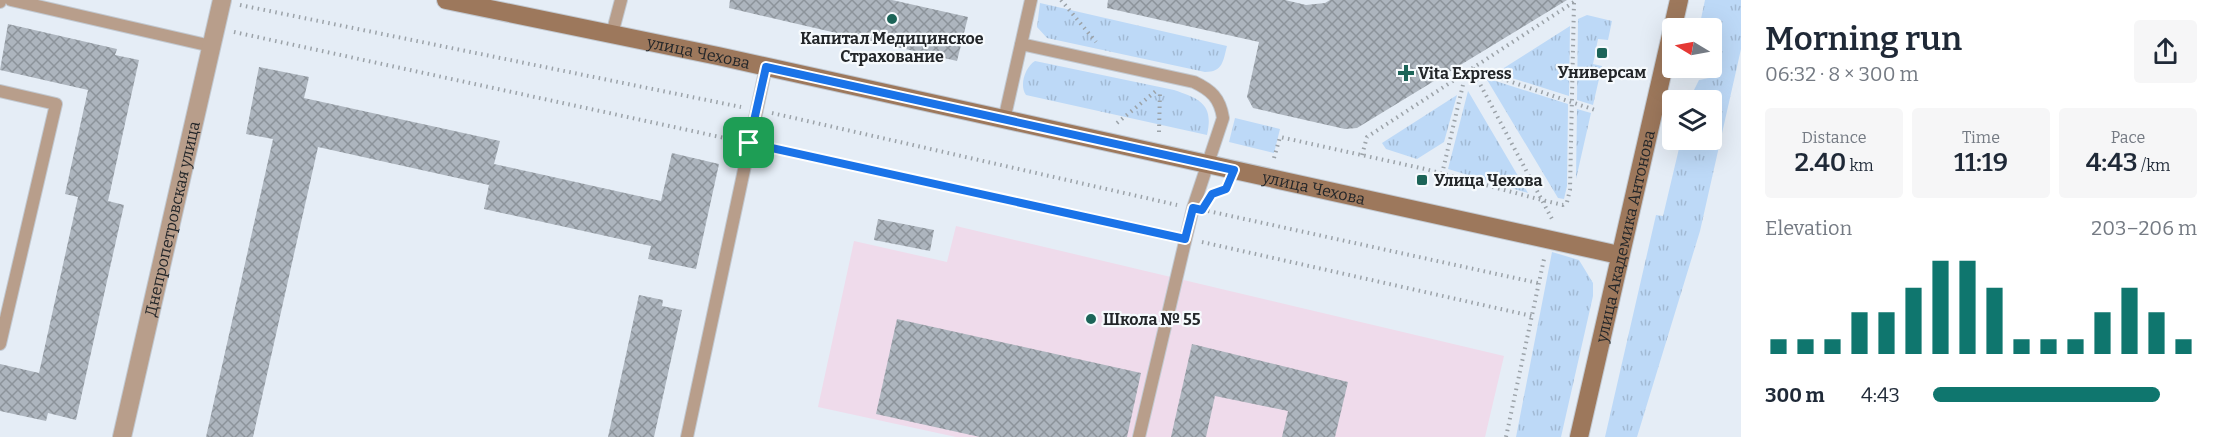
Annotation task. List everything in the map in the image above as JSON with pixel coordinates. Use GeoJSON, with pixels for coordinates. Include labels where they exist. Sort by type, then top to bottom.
{"type":"FeatureCollection","features":[{"type":"Feature","properties":{"kind":"street","name":"улица Чехова"},"geometry":{"type":"LineString","coordinates":[[446,0],[766,67],[1619,255]]}},
{"type":"Feature","properties":{"kind":"street","name":"улица Академика Антонова"},"geometry":{"type":"LineString","coordinates":[[1579,437],[1679,0]]}},
{"type":"Feature","properties":{"kind":"street","name":"Днепропетровская улица"},"geometry":{"type":"LineString","coordinates":[[122,437],[222,1]]}},
{"type":"Feature","properties":{"kind":"lane"},"geometry":{"type":"LineString","coordinates":[[11,0],[211,46]]}},
{"type":"Feature","properties":{"kind":"lane"},"geometry":{"type":"LineString","coordinates":[[612,34],[621,0]]}},
{"type":"Feature","properties":{"kind":"lane"},"geometry":{"type":"LineString","coordinates":[[1004,120],[1031,0]]}},
{"type":"Feature","properties":{"kind":"lane"},"geometry":{"type":"LineString","coordinates":[[1021,45],[1194,82],[1208,88],[1221,103],[1223,117],[1193,208],[1139,437]]}},
{"type":"Feature","properties":{"kind":"lane"},"geometry":{"type":"LineString","coordinates":[[687,437],[766,67]]}},
{"type":"Feature","properties":{"kind":"lane"},"geometry":{"type":"LineString","coordinates":[[0,91],[56,104],[0,344]]}},
{"type":"Feature","properties":{"kind":"path"},"geometry":{"type":"LineString","coordinates":[[1061,0],[1113,64]]}},
{"type":"Feature","properties":{"kind":"path"},"geometry":{"type":"LineString","coordinates":[[222,1],[756,110],[1538,283]]}},
{"type":"Feature","properties":{"kind":"path"},"geometry":{"type":"LineString","coordinates":[[1362,155],[1366,137],[1575,1]]}},
{"type":"Feature","properties":{"kind":"path"},"geometry":{"type":"LineString","coordinates":[[1265,156],[1274,158],[1280,137],[1442,174],[1563,205],[1567,202],[1570,190],[1575,1]]}},
{"type":"Feature","properties":{"kind":"path"},"geometry":{"type":"LineString","coordinates":[[216,28],[1532,316]]}},
{"type":"Feature","properties":{"kind":"path"},"geometry":{"type":"LineString","coordinates":[[1472,69],[1598,111]]}},
{"type":"Feature","properties":{"kind":"path"},"geometry":{"type":"LineString","coordinates":[[1442,174],[1466,72]]}},
{"type":"Feature","properties":{"kind":"path"},"geometry":{"type":"LineString","coordinates":[[1117,123],[1160,87],[1159,132]]}},
{"type":"Feature","properties":{"kind":"shaded area","name":"Школа № 55"},"geometry":{"type":"Polygon","coordinates":[[[956,226],[1504,356],[1485,437],[956,437],[818,407],[854,241],[947,262],[956,226]]]}},
{"type":"Feature","properties":{"kind":"green space"},"geometry":{"type":"Polygon","coordinates":[[[1705,0],[1741,0],[1741,49],[1722,133],[1722,90],[1694,90],[1699,80],[1722,78],[1722,18],[1701,18],[1705,0]]]}},
{"type":"Feature","properties":{"kind":"green space"},"geometry":{"type":"Polygon","coordinates":[[[1040,3],[1227,46],[1219,68],[1205,72],[1047,38],[1037,27],[1040,3]]]}},
{"type":"Feature","properties":{"kind":"green space"},"geometry":{"type":"Polygon","coordinates":[[[1587,15],[1612,21],[1608,40],[1598,39],[1593,64],[1602,66],[1593,105],[1577,100],[1578,19],[1587,15]]]}},
{"type":"Feature","properties":{"kind":"green space"},"geometry":{"type":"Polygon","coordinates":[[[1570,26],[1569,96],[1496,73],[1570,26]]]}},
{"type":"Feature","properties":{"kind":"green space"},"geometry":{"type":"Polygon","coordinates":[[[1035,61],[1174,90],[1191,96],[1203,104],[1206,110],[1209,125],[1207,135],[1026,95],[1023,87],[1024,77],[1028,68],[1035,61]]]}},
{"type":"Feature","properties":{"kind":"green space"},"geometry":{"type":"Polygon","coordinates":[[[1486,78],[1568,104],[1567,186],[1564,199],[1558,198],[1486,78]]]}},
{"type":"Feature","properties":{"kind":"green space"},"geometry":{"type":"Polygon","coordinates":[[[1468,91],[1528,193],[1448,169],[1468,91]]]}},
{"type":"Feature","properties":{"kind":"green space"},"geometry":{"type":"Polygon","coordinates":[[[1457,95],[1444,142],[1417,159],[1386,149],[1382,143],[1457,95]]]}},
{"type":"Feature","properties":{"kind":"green space"},"geometry":{"type":"Polygon","coordinates":[[[1577,109],[1591,113],[1576,179],[1577,109]]]}},
{"type":"Feature","properties":{"kind":"green space"},"geometry":{"type":"Polygon","coordinates":[[[1235,118],[1280,129],[1274,153],[1229,142],[1235,118]]]}},
{"type":"Feature","properties":{"kind":"green space"},"geometry":{"type":"Polygon","coordinates":[[[1679,150],[1718,150],[1700,231],[1637,437],[1605,437],[1656,215],[1663,216],[1679,150]]]}},
{"type":"Feature","properties":{"kind":"green space"},"geometry":{"type":"Polygon","coordinates":[[[1552,252],[1579,260],[1593,283],[1593,296],[1561,437],[1516,437],[1552,252]]]}},
{"type":"Feature","properties":{"kind":"building"},"geometry":{"type":"Polygon","coordinates":[[[730,0],[892,0],[968,17],[957,61],[729,8],[730,0]]]}},
{"type":"Feature","properties":{"kind":"building"},"geometry":{"type":"Polygon","coordinates":[[[1108,0],[1285,0],[1306,5],[1325,3],[1330,0],[1567,0],[1357,128],[1345,129],[1253,108],[1247,97],[1259,42],[1107,8],[1108,0]]]}},
{"type":"Feature","properties":{"kind":"building"},"geometry":{"type":"Polygon","coordinates":[[[8,24],[117,49],[115,55],[139,60],[108,201],[124,205],[76,420],[48,413],[46,421],[0,411],[0,364],[39,373],[78,197],[65,194],[88,90],[0,70],[8,24]]]}},
{"type":"Feature","properties":{"kind":"building"},"geometry":{"type":"Polygon","coordinates":[[[259,67],[309,77],[304,98],[500,141],[494,164],[661,201],[672,153],[719,164],[696,269],[648,259],[651,246],[484,209],[489,185],[318,147],[253,437],[206,437],[273,139],[246,134],[259,67]]]}},
{"type":"Feature","properties":{"kind":"building"},"geometry":{"type":"Polygon","coordinates":[[[878,219],[934,230],[930,251],[874,240],[878,219]]]}},
{"type":"Feature","properties":{"kind":"building"},"geometry":{"type":"Polygon","coordinates":[[[639,295],[663,300],[662,306],[682,310],[654,437],[608,437],[639,295]]]}},
{"type":"Feature","properties":{"kind":"building"},"geometry":{"type":"Polygon","coordinates":[[[897,319],[1141,373],[1127,437],[980,437],[876,414],[897,319]]]}},
{"type":"Feature","properties":{"kind":"building"},"geometry":{"type":"Polygon","coordinates":[[[1192,344],[1348,382],[1335,437],[1282,437],[1288,411],[1215,396],[1206,437],[1171,437],[1192,344]]]}},
{"type":"Feature","properties":{"kind":"place","name":"Капитал Медицинское Страхование"},"geometry":{"type":"Point","coordinates":[892,19]}},
{"type":"Feature","properties":{"kind":"place","name":"Универсам"},"geometry":{"type":"Point","coordinates":[1602,53]}},
{"type":"Feature","properties":{"kind":"place","name":"Vita Express"},"geometry":{"type":"Point","coordinates":[1406,73]}},
{"type":"Feature","properties":{"kind":"place","name":"Улица Чехова"},"geometry":{"type":"Point","coordinates":[1422,180]}},
{"type":"Feature","properties":{"kind":"place","name":"Школа № 55"},"geometry":{"type":"Point","coordinates":[1091,319]}},
{"type":"Feature","properties":{"kind":"route"},"geometry":{"type":"LineString","coordinates":[[766,67],[1234,170],[1231,182],[1226,189],[1212,194],[1202,210],[1193,208],[1185,239],[749,143],[766,67]]}}]}
